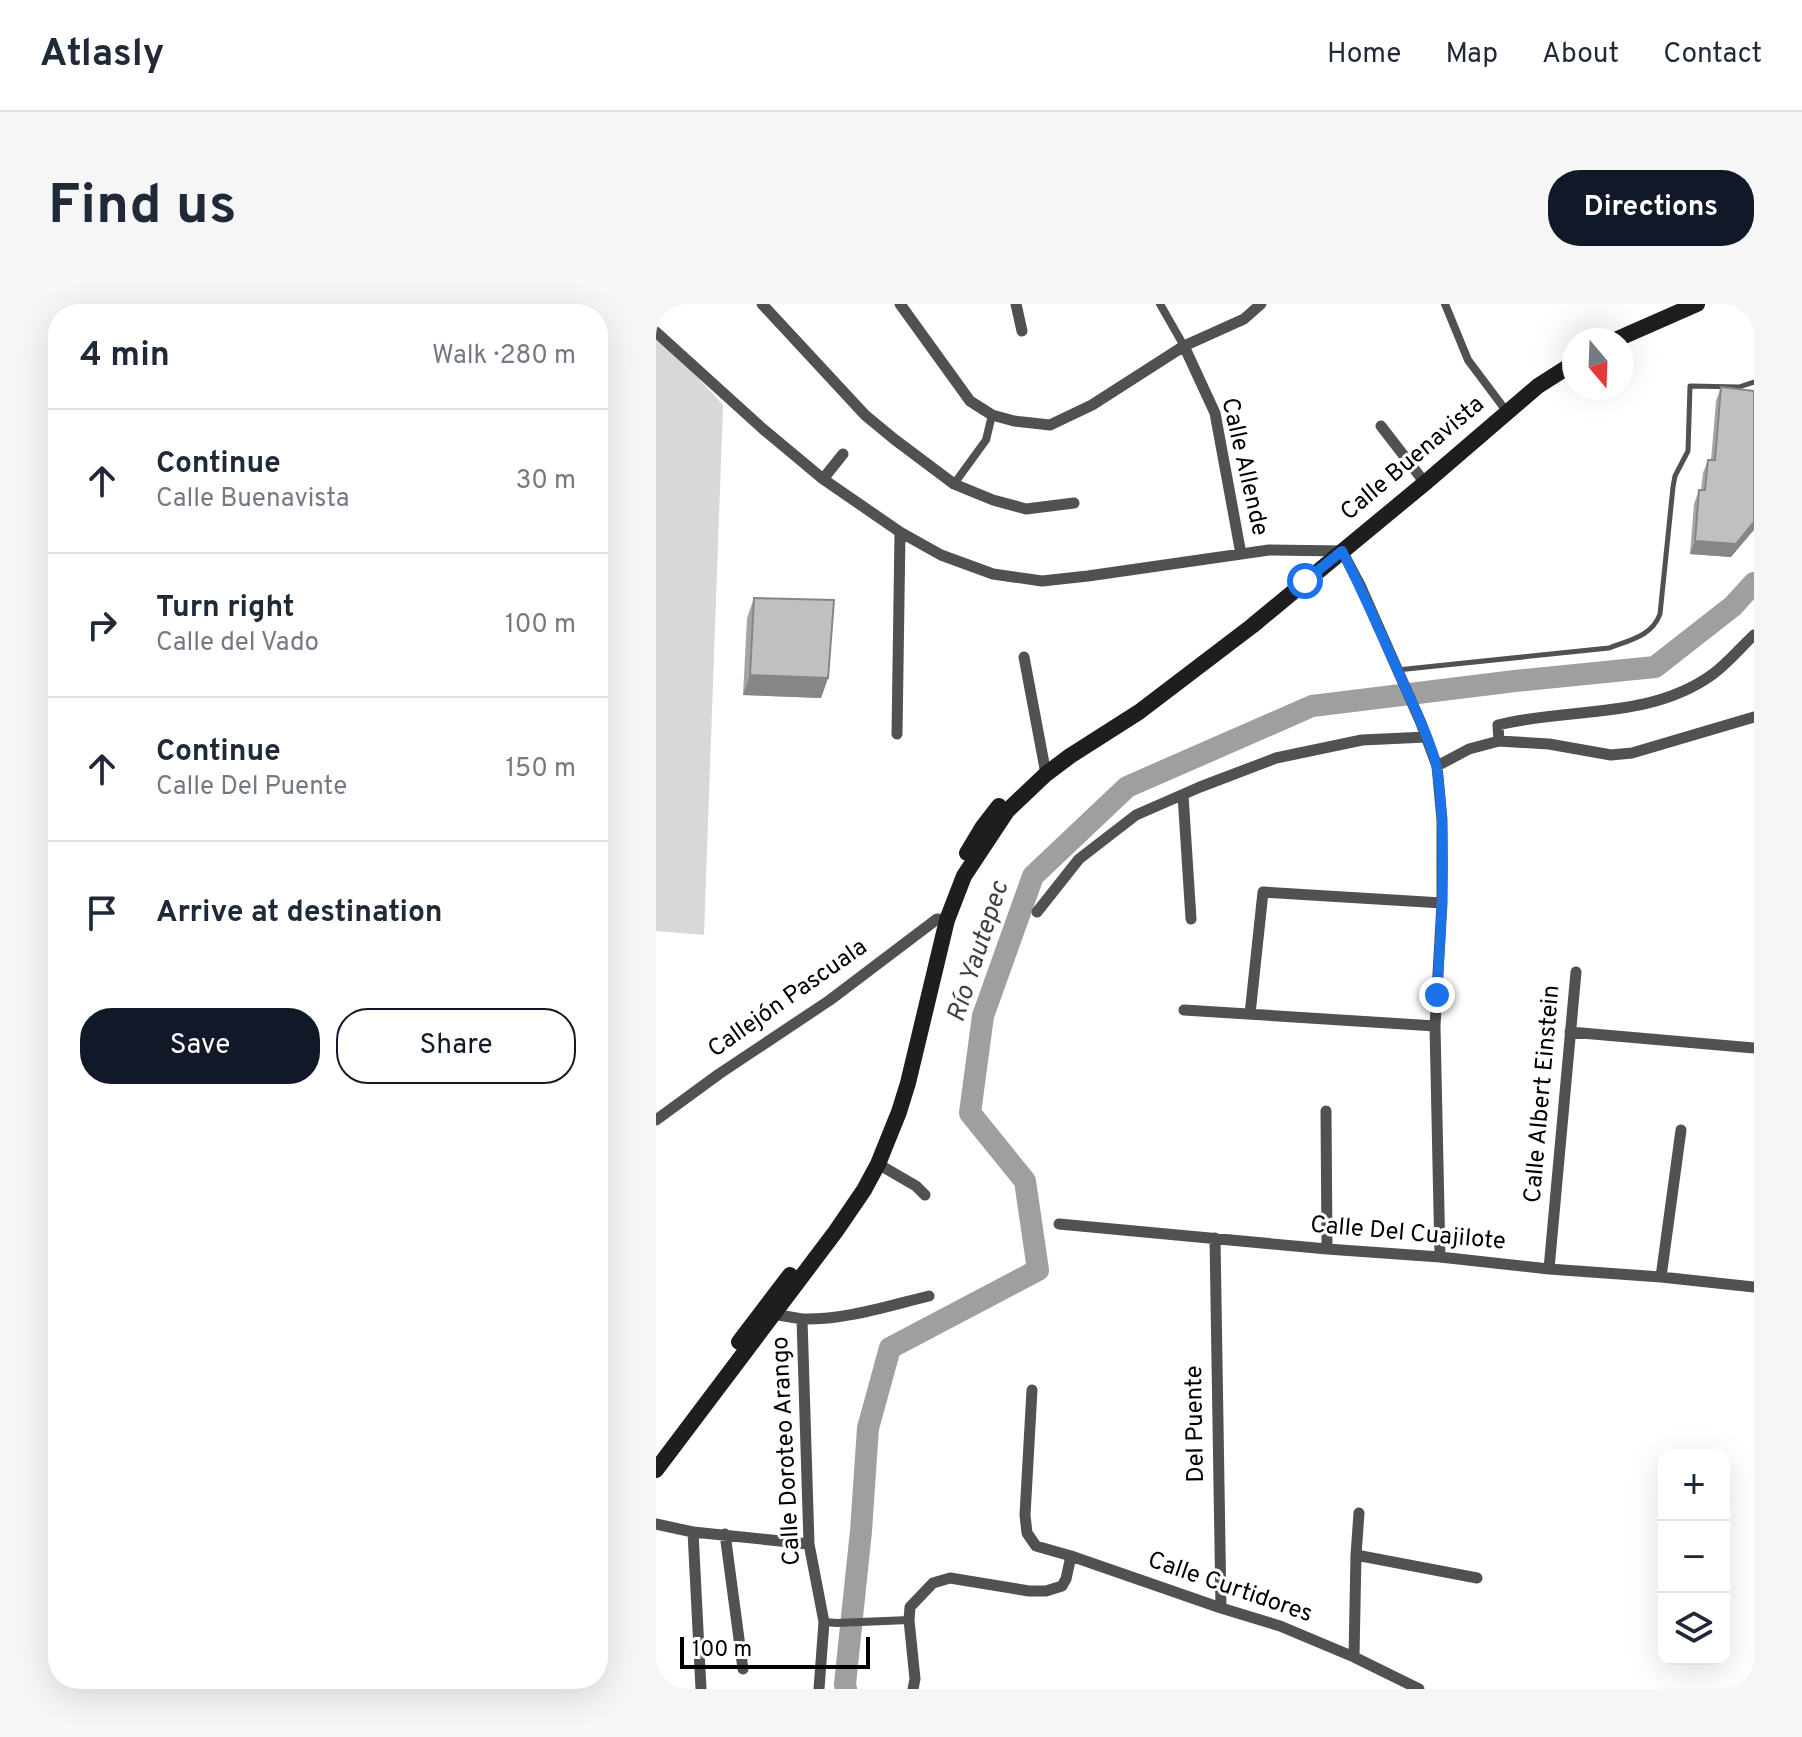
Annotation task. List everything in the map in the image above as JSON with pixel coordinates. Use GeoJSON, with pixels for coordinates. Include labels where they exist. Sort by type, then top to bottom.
{"type":"FeatureCollection","features":[{"type":"Feature","properties":{"kind":"main road"},"geometry":{"type":"LineString","coordinates":[[1634,332],[1697,304]]}},
{"type":"Feature","properties":{"kind":"main road","name":"Calle Buenavista"},"geometry":{"type":"LineString","coordinates":[[942,919],[1004,807],[1044,769],[1247,620],[1287,597],[1538,386],[1562,371]]}},
{"type":"Feature","properties":{"kind":"main road"},"geometry":{"type":"LineString","coordinates":[[656,1455],[767,1313],[836,1231],[878,1164],[908,1083],[942,919]]}},
{"type":"Feature","properties":{"kind":"main road"},"geometry":{"type":"LineString","coordinates":[[656,1470],[833,1218],[870,1159],[891,1109],[942,919]]}},
{"type":"Feature","properties":{"kind":"street"},"geometry":{"type":"LineString","coordinates":[[762,304],[865,415],[954,484],[1026,509],[1074,503]]}},
{"type":"Feature","properties":{"kind":"street"},"geometry":{"type":"LineString","coordinates":[[900,304],[970,401],[992,415],[1050,425],[1092,405],[1184,346],[1244,319],[1261,304]]}},
{"type":"Feature","properties":{"kind":"street"},"geometry":{"type":"LineString","coordinates":[[1016,304],[1022,331]]}},
{"type":"Feature","properties":{"kind":"street","name":"Calle Allende"},"geometry":{"type":"LineString","coordinates":[[1160,304],[1184,346],[1215,413],[1241,554]]}},
{"type":"Feature","properties":{"kind":"street"},"geometry":{"type":"LineString","coordinates":[[1445,304],[1468,360],[1507,412]]}},
{"type":"Feature","properties":{"kind":"street"},"geometry":{"type":"LineString","coordinates":[[656,332],[823,479],[900,532],[941,555],[993,574],[1042,581],[1269,550],[1342,551],[1421,723],[1437,766],[1442,820],[1442,903],[1435,1026],[1440,1257]]}},
{"type":"Feature","properties":{"kind":"street"},"geometry":{"type":"LineString","coordinates":[[954,484],[986,440],[992,415]]}},
{"type":"Feature","properties":{"kind":"street"},"geometry":{"type":"LineString","coordinates":[[1381,426],[1425,483]]}},
{"type":"Feature","properties":{"kind":"street"},"geometry":{"type":"LineString","coordinates":[[823,479],[843,454]]}},
{"type":"Feature","properties":{"kind":"street"},"geometry":{"type":"LineString","coordinates":[[897,734],[900,532]]}},
{"type":"Feature","properties":{"kind":"street"},"geometry":{"type":"LineString","coordinates":[[1499,741],[1498,725],[1608,711],[1672,697],[1714,673],[1754,635]]}},
{"type":"Feature","properties":{"kind":"street"},"geometry":{"type":"LineString","coordinates":[[1024,657],[1044,769]]}},
{"type":"Feature","properties":{"kind":"street"},"geometry":{"type":"LineString","coordinates":[[1437,766],[1469,749],[1499,741],[1549,744],[1611,755],[1632,753],[1754,717]]}},
{"type":"Feature","properties":{"kind":"street"},"geometry":{"type":"LineString","coordinates":[[1037,912],[1079,859],[1136,815],[1276,758],[1362,740],[1426,737]]}},
{"type":"Feature","properties":{"kind":"street"},"geometry":{"type":"LineString","coordinates":[[1183,795],[1191,919]]}},
{"type":"Feature","properties":{"kind":"street"},"geometry":{"type":"LineString","coordinates":[[1250,1014],[1263,892],[1442,903]]}},
{"type":"Feature","properties":{"kind":"street","name":"Callejón Pascuala"},"geometry":{"type":"LineString","coordinates":[[656,1120],[942,919]]}},
{"type":"Feature","properties":{"kind":"street","name":"Calle Albert Einstein"},"geometry":{"type":"LineString","coordinates":[[1549,1269],[1576,972]]}},
{"type":"Feature","properties":{"kind":"street"},"geometry":{"type":"LineString","coordinates":[[1184,1010],[1435,1026]]}},
{"type":"Feature","properties":{"kind":"street"},"geometry":{"type":"LineString","coordinates":[[1570,1032],[1754,1048]]}},
{"type":"Feature","properties":{"kind":"street"},"geometry":{"type":"LineString","coordinates":[[1326,1111],[1327,1249]]}},
{"type":"Feature","properties":{"kind":"street"},"geometry":{"type":"LineString","coordinates":[[1661,1277],[1681,1130]]}},
{"type":"Feature","properties":{"kind":"street"},"geometry":{"type":"LineString","coordinates":[[878,1164],[916,1186],[925,1195]]}},
{"type":"Feature","properties":{"kind":"street","name":"Calle Del Cuajilote"},"geometry":{"type":"LineString","coordinates":[[1059,1224],[1754,1287]]}},
{"type":"Feature","properties":{"kind":"street","name":"Del Puente"},"geometry":{"type":"LineString","coordinates":[[1215,1238],[1221,1608]]}},
{"type":"Feature","properties":{"kind":"street"},"geometry":{"type":"LineString","coordinates":[[802,1319],[825,1319],[929,1296]]}},
{"type":"Feature","properties":{"kind":"street","name":"Calle Doroteo Arango"},"geometry":{"type":"LineString","coordinates":[[767,1313],[802,1319],[809,1544],[830,1623],[819,1689]]}},
{"type":"Feature","properties":{"kind":"street","name":"Calle Curtidores"},"geometry":{"type":"LineString","coordinates":[[1032,1390],[1025,1515],[1027,1533],[1036,1546],[1280,1626],[1419,1689]]}},
{"type":"Feature","properties":{"kind":"street"},"geometry":{"type":"LineString","coordinates":[[1354,1657],[1359,1513]]}},
{"type":"Feature","properties":{"kind":"street"},"geometry":{"type":"LineString","coordinates":[[656,1524],[693,1532],[809,1544]]}},
{"type":"Feature","properties":{"kind":"street"},"geometry":{"type":"LineString","coordinates":[[693,1532],[701,1689]]}},
{"type":"Feature","properties":{"kind":"street"},"geometry":{"type":"LineString","coordinates":[[725,1534],[743,1669]]}},
{"type":"Feature","properties":{"kind":"street"},"geometry":{"type":"LineString","coordinates":[[1356,1555],[1477,1578]]}},
{"type":"Feature","properties":{"kind":"street"},"geometry":{"type":"LineString","coordinates":[[913,1689],[910,1607],[933,1583],[950,1578],[1046,1591],[1062,1586],[1071,1556]]}},
{"type":"Feature","properties":{"kind":"street"},"geometry":{"type":"LineString","coordinates":[[830,1623],[909,1620]]}},
{"type":"Feature","properties":{"kind":"lane"},"geometry":{"type":"LineString","coordinates":[[1397,670],[1609,648],[1641,636],[1656,625],[1660,614],[1675,476],[1688,451],[1690,386],[1739,387],[1754,382]]}},
{"type":"Feature","properties":{"kind":"shaded area"},"geometry":{"type":"Polygon","coordinates":[[[656,332],[723,405],[704,935],[656,931],[656,332]]]}},
{"type":"Feature","properties":{"kind":"building"},"geometry":{"type":"Polygon","coordinates":[[[1721,387],[1754,391],[1754,522],[1736,544],[1695,541],[1699,490],[1705,490],[1708,460],[1715,460],[1721,387]]]}},
{"type":"Feature","properties":{"kind":"building"},"geometry":{"type":"Polygon","coordinates":[[[754,598],[834,600],[828,678],[750,675],[754,598]]]}},
{"type":"Feature","properties":{"kind":"waterway","name":"Río Yautepec"},"geometry":{"type":"LineString","coordinates":[[846,1689],[868,1428],[890,1348],[1038,1270],[1025,1181],[970,1113],[983,1016],[1033,876],[1127,787],[1312,706],[1655,667],[1733,606],[1754,583]]}},
{"type":"Feature","properties":{"kind":"route"},"geometry":{"type":"LineString","coordinates":[[1305,581],[1342,551],[1421,723],[1437,766],[1442,820],[1437,995]]}}]}
